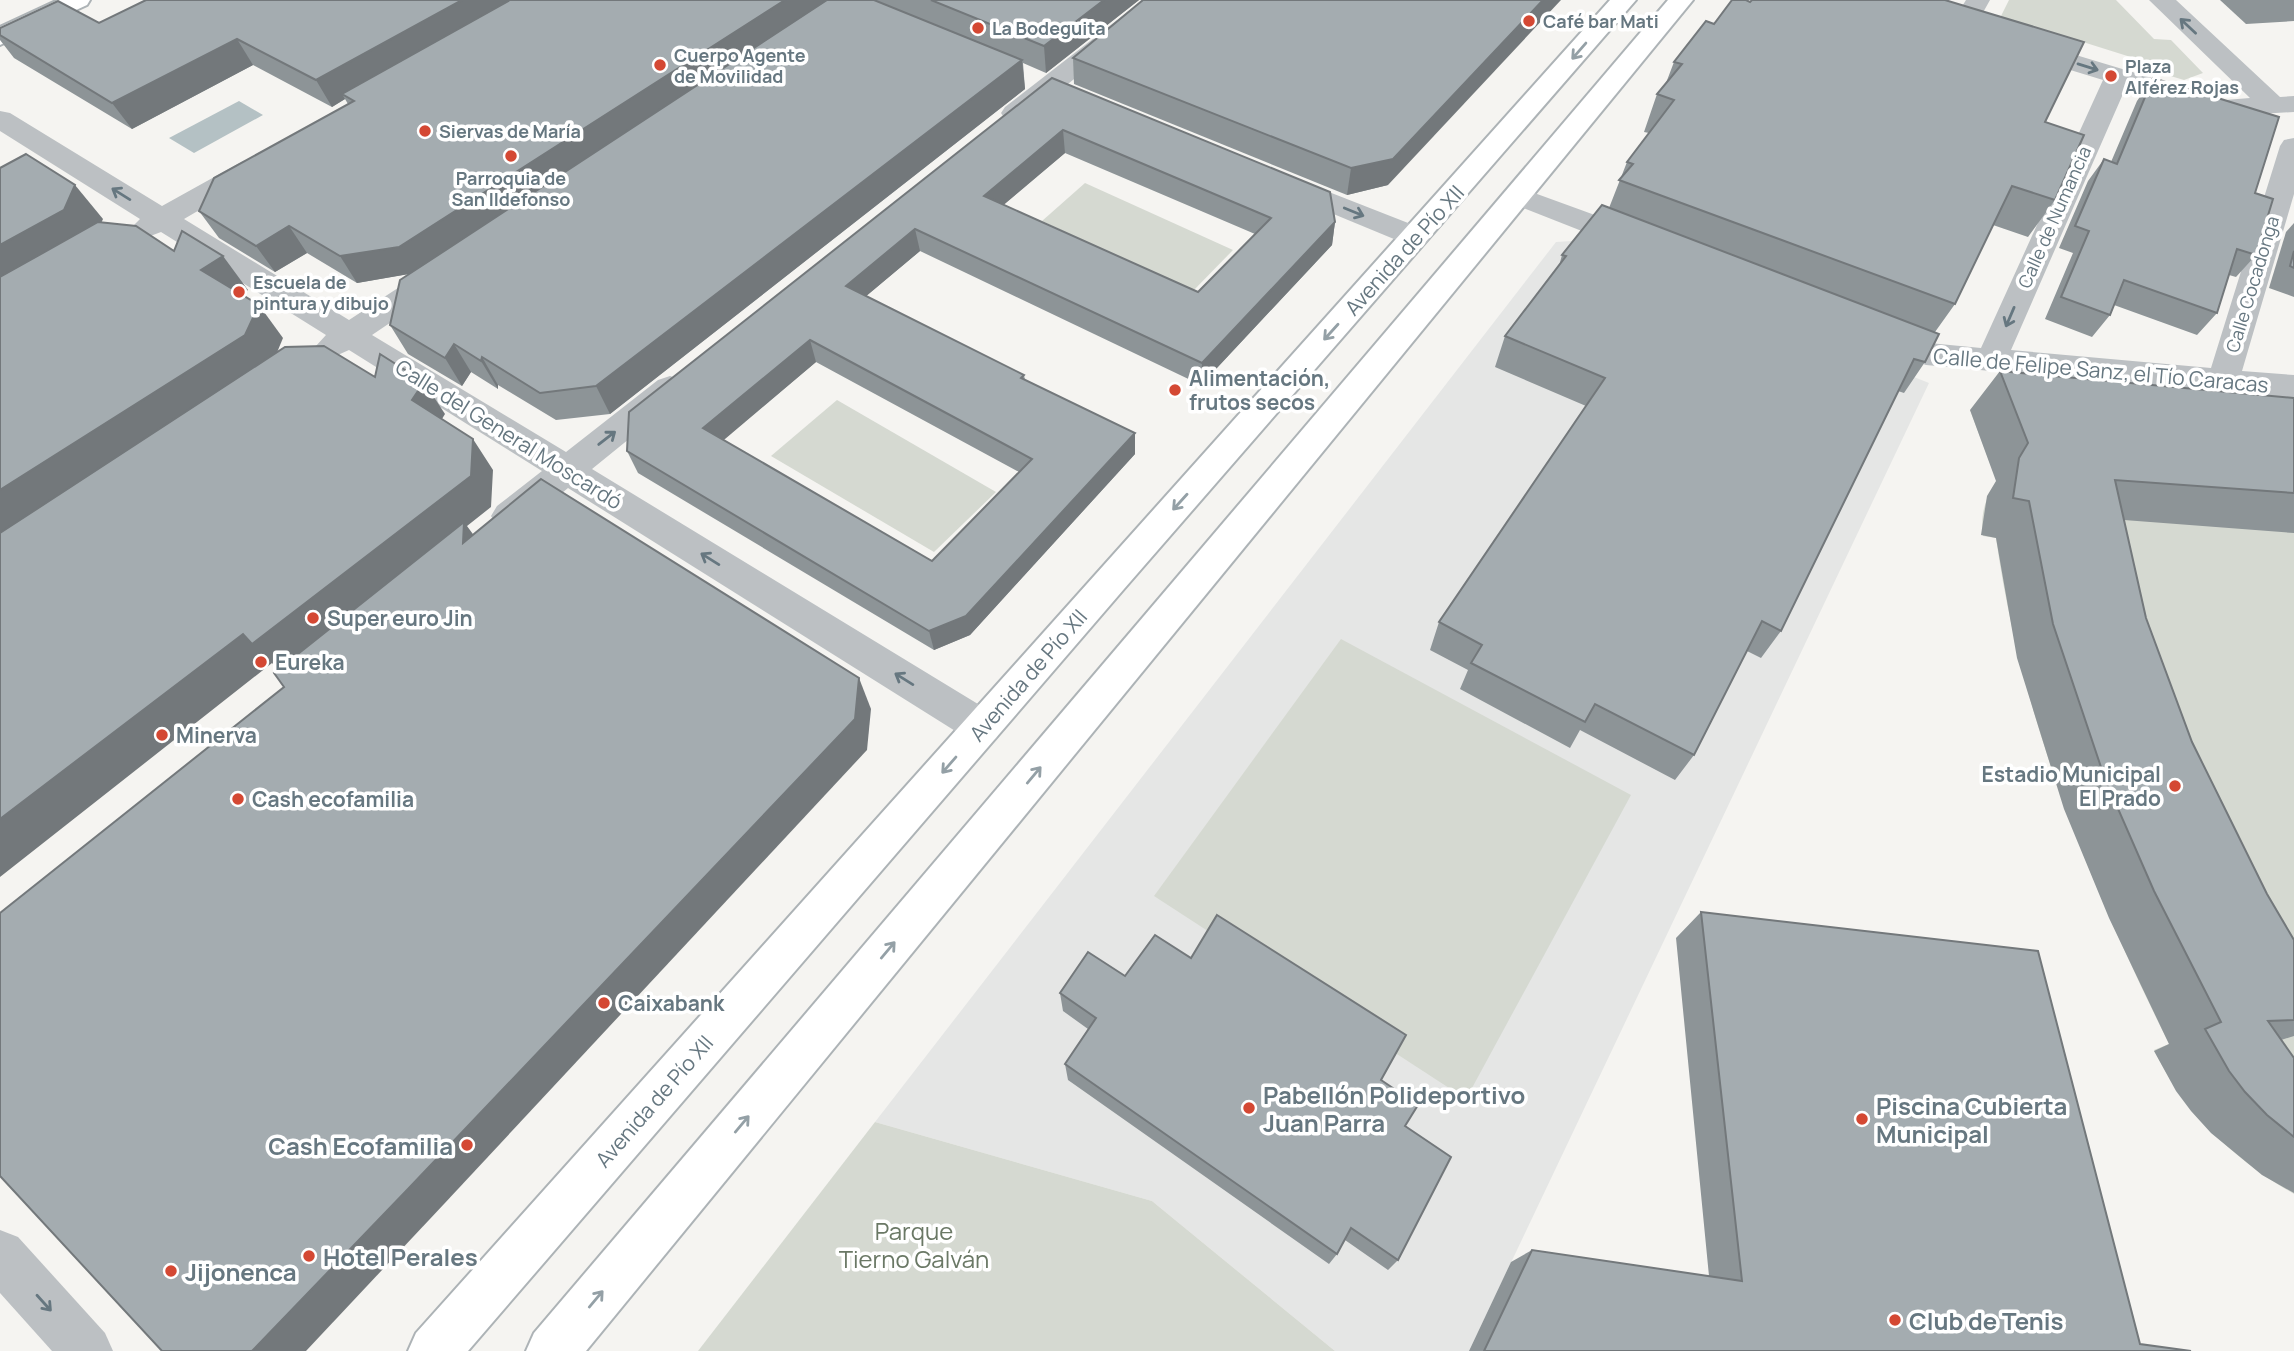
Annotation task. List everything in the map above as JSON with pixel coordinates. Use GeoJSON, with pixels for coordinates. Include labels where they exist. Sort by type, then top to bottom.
{"type":"FeatureCollection","features":[{"type":"Feature","properties":{"kind":"main road"},"geometry":{"type":"LineString","coordinates":[[0,37],[78,0]]}},
{"type":"Feature","properties":{"kind":"main road","name":"Avenida de Pío XII"},"geometry":{"type":"LineString","coordinates":[[434,1351],[1624,0]]}},
{"type":"Feature","properties":{"kind":"main road"},"geometry":{"type":"LineString","coordinates":[[552,1351],[1681,0]]}},
{"type":"Feature","properties":{"kind":"street"},"geometry":{"type":"LineString","coordinates":[[995,129],[1158,0]]}},
{"type":"Feature","properties":{"kind":"street"},"geometry":{"type":"LineString","coordinates":[[1978,0],[1949,25],[2224,108],[2284,105]]}},
{"type":"Feature","properties":{"kind":"street"},"geometry":{"type":"LineString","coordinates":[[2161,0],[2284,105]]}},
{"type":"Feature","properties":{"kind":"street","name":"Calle de Numancia"},"geometry":{"type":"LineString","coordinates":[[1991,360],[2118,75]]}},
{"type":"Feature","properties":{"kind":"street","name":"Calle del General Moscardó"},"geometry":{"type":"LineString","coordinates":[[0,119],[982,727]]}},
{"type":"Feature","properties":{"kind":"street","name":"Calle Cocadonga"},"geometry":{"type":"LineString","coordinates":[[2223,381],[2294,146]]}},
{"type":"Feature","properties":{"kind":"street"},"geometry":{"type":"LineString","coordinates":[[127,239],[282,151]]}},
{"type":"Feature","properties":{"kind":"street"},"geometry":{"type":"LineString","coordinates":[[1264,175],[1416,237]]}},
{"type":"Feature","properties":{"kind":"street"},"geometry":{"type":"LineString","coordinates":[[1518,196],[1667,254]]}},
{"type":"Feature","properties":{"kind":"street"},"geometry":{"type":"LineString","coordinates":[[302,366],[465,258]]}},
{"type":"Feature","properties":{"kind":"street","name":"Calle de Felipe Sanz, el Tío Caracas"},"geometry":{"type":"LineString","coordinates":[[1848,324],[1926,354],[2294,387]]}},
{"type":"Feature","properties":{"kind":"street"},"geometry":{"type":"LineString","coordinates":[[490,531],[695,368]]}},
{"type":"Feature","properties":{"kind":"street"},"geometry":{"type":"LineString","coordinates":[[0,1255],[87,1351]]}},
{"type":"Feature","properties":{"kind":"shaded area"},"geometry":{"type":"Polygon","coordinates":[[[239,101],[263,115],[194,153],[169,138],[239,101]]]}},
{"type":"Feature","properties":{"kind":"shaded area"},"geometry":{"type":"Polygon","coordinates":[[[1572,241],[1929,383],[1469,1351],[1335,1351],[1152,1201],[875,1122],[1556,242],[1572,241]]]}},
{"type":"Feature","properties":{"kind":"green space"},"geometry":{"type":"Polygon","coordinates":[[[2009,0],[2116,0],[2154,39],[2171,40],[2203,73],[2184,80],[2157,72],[2156,65],[2048,31],[2040,36],[2004,20],[2001,16],[2009,0]]]}},
{"type":"Feature","properties":{"kind":"green space"},"geometry":{"type":"Polygon","coordinates":[[[1085,183],[1233,250],[1192,292],[1042,221],[1085,183]]]}},
{"type":"Feature","properties":{"kind":"green space"},"geometry":{"type":"Polygon","coordinates":[[[837,400],[996,492],[934,552],[771,456],[837,400]]]}},
{"type":"Feature","properties":{"kind":"green space","name":"Estadio Municipal El Prado"},"geometry":{"type":"Polygon","coordinates":[[[1970,410],[2294,440],[2294,1194],[2251,1166],[2213,1133],[2181,1095],[2154,1050],[2169,1044],[2112,922],[2062,798],[2022,670],[2007,605],[1996,538],[1983,536],[1983,515],[1988,497],[2012,467],[1991,466],[1970,410]]]}},
{"type":"Feature","properties":{"kind":"green space"},"geometry":{"type":"Polygon","coordinates":[[[1341,639],[1631,795],[1466,1099],[1154,896],[1341,639]]]}},
{"type":"Feature","properties":{"kind":"green space","name":"Parque Tierno Galván"},"geometry":{"type":"Polygon","coordinates":[[[875,1122],[1152,1201],[1335,1351],[698,1351],[875,1122]]]}},
{"type":"Feature","properties":{"kind":"building"},"geometry":{"type":"Polygon","coordinates":[[[146,0],[462,0],[316,80],[237,39],[112,103],[0,35],[0,28],[58,1],[99,23],[146,0]]]}},
{"type":"Feature","properties":{"kind":"building"},"geometry":{"type":"Polygon","coordinates":[[[510,0],[785,0],[399,247],[340,256],[289,226],[256,246],[199,211],[214,178],[354,101],[342,94],[510,0]]]}},
{"type":"Feature","properties":{"kind":"building"},"geometry":{"type":"Polygon","coordinates":[[[827,0],[874,0],[1022,60],[596,386],[540,393],[482,357],[481,361],[454,344],[445,358],[390,325],[400,280],[827,0]]]}},
{"type":"Feature","properties":{"kind":"building"},"geometry":{"type":"Polygon","coordinates":[[[931,0],[1104,0],[1044,46],[931,0]]]}},
{"type":"Feature","properties":{"kind":"building"},"geometry":{"type":"Polygon","coordinates":[[[1143,0],[1543,0],[1393,159],[1351,168],[1073,58],[1143,0]]]}},
{"type":"Feature","properties":{"kind":"building"},"geometry":{"type":"Polygon","coordinates":[[[1732,0],[1945,0],[2084,42],[2045,122],[2084,135],[2055,200],[2012,186],[1955,304],[1619,180],[1633,164],[1627,162],[1674,100],[1657,94],[1682,64],[1674,62],[1706,21],[1714,24],[1732,0]]]}},
{"type":"Feature","properties":{"kind":"building"},"geometry":{"type":"Polygon","coordinates":[[[1052,78],[1330,192],[1335,222],[1202,363],[915,229],[846,286],[1024,375],[1021,378],[1135,433],[966,616],[929,631],[627,451],[629,412],[1052,78]],[[1063,130],[984,196],[1198,292],[1271,218],[1063,130]],[[810,340],[703,428],[932,561],[1032,459],[810,340]]]}},
{"type":"Feature","properties":{"kind":"building"},"geometry":{"type":"Polygon","coordinates":[[[2153,78],[2279,117],[2255,193],[2273,199],[2256,255],[2237,249],[2217,313],[2124,280],[2110,315],[2061,297],[2089,231],[2075,226],[2104,159],[2117,164],[2153,78]]]}},
{"type":"Feature","properties":{"kind":"building"},"geometry":{"type":"Polygon","coordinates":[[[26,154],[75,185],[64,210],[0,245],[0,168],[26,154]]]}},
{"type":"Feature","properties":{"kind":"building"},"geometry":{"type":"Polygon","coordinates":[[[1602,205],[1939,334],[1925,362],[1914,359],[1781,631],[1762,621],[1694,755],[1595,704],[1585,722],[1471,663],[1482,645],[1439,622],[1605,378],[1505,336],[1566,256],[1562,255],[1602,205]]]}},
{"type":"Feature","properties":{"kind":"building"},"geometry":{"type":"Polygon","coordinates":[[[98,222],[136,226],[174,251],[182,231],[223,256],[201,270],[259,305],[245,335],[0,490],[0,277],[98,222]]]}},
{"type":"Feature","properties":{"kind":"building"},"geometry":{"type":"Polygon","coordinates":[[[2294,251],[2294,268],[2290,266],[2294,251]]]}},
{"type":"Feature","properties":{"kind":"building"},"geometry":{"type":"Polygon","coordinates":[[[324,346],[375,377],[380,354],[424,382],[412,400],[473,439],[471,476],[252,644],[243,634],[0,819],[0,533],[285,347],[324,346]]]}},
{"type":"Feature","properties":{"kind":"building"},"geometry":{"type":"Polygon","coordinates":[[[2000,371],[2294,398],[2294,493],[2115,480],[2146,618],[2192,742],[2267,894],[2294,940],[2294,1020],[2268,1021],[2294,1058],[2294,1137],[2245,1092],[2229,1071],[2205,1029],[2221,1022],[2154,891],[2105,779],[2053,624],[2029,501],[2013,498],[2019,458],[2028,443],[2000,371]]]}},
{"type":"Feature","properties":{"kind":"building"},"geometry":{"type":"Polygon","coordinates":[[[541,479],[859,678],[855,719],[252,1351],[162,1351],[0,1176],[0,913],[284,687],[274,673],[464,522],[463,543],[541,479]]]}},
{"type":"Feature","properties":{"kind":"building","name":"Piscina Cubierta Municipal"},"geometry":{"type":"Polygon","coordinates":[[[1701,912],[2038,951],[2140,1344],[2191,1351],[1484,1351],[1532,1250],[1742,1281],[1701,912]]]}},
{"type":"Feature","properties":{"kind":"building","name":"Pabellón Polideportivo Juan Parra"},"geometry":{"type":"Polygon","coordinates":[[[1217,915],[1406,1035],[1381,1080],[1418,1105],[1405,1126],[1451,1157],[1398,1260],[1351,1228],[1337,1254],[1065,1064],[1096,1018],[1060,993],[1088,952],[1125,976],[1155,935],[1191,958],[1217,915]]]}},
{"type":"Feature","properties":{"kind":"place","name":"Café bar Mati"},"geometry":{"type":"Point","coordinates":[1529,21]}},
{"type":"Feature","properties":{"kind":"place","name":"La Bodeguita"},"geometry":{"type":"Point","coordinates":[978,28]}},
{"type":"Feature","properties":{"kind":"place","name":"Cuerpo Agente de Movilidad"},"geometry":{"type":"Point","coordinates":[660,65]}},
{"type":"Feature","properties":{"kind":"place","name":"Plaza Alférez Rojas"},"geometry":{"type":"Point","coordinates":[2111,76]}},
{"type":"Feature","properties":{"kind":"place","name":"Siervas de María"},"geometry":{"type":"Point","coordinates":[425,131]}},
{"type":"Feature","properties":{"kind":"place","name":"Parroquia de San Ildefonso"},"geometry":{"type":"Point","coordinates":[511,156]}},
{"type":"Feature","properties":{"kind":"place","name":"Escuela de pintura y dibujo"},"geometry":{"type":"Point","coordinates":[239,292]}},
{"type":"Feature","properties":{"kind":"place","name":"Alimentación, frutos secos"},"geometry":{"type":"Point","coordinates":[1175,390]}},
{"type":"Feature","properties":{"kind":"place","name":"Super euro Jin"},"geometry":{"type":"Point","coordinates":[313,618]}},
{"type":"Feature","properties":{"kind":"place","name":"Eureka"},"geometry":{"type":"Point","coordinates":[261,662]}},
{"type":"Feature","properties":{"kind":"place","name":"Minerva"},"geometry":{"type":"Point","coordinates":[162,735]}},
{"type":"Feature","properties":{"kind":"place","name":"Estadio Municipal El Prado"},"geometry":{"type":"Point","coordinates":[2175,786]}},
{"type":"Feature","properties":{"kind":"place","name":"Cash ecofamilia"},"geometry":{"type":"Point","coordinates":[238,799]}},
{"type":"Feature","properties":{"kind":"place","name":"Caixabank"},"geometry":{"type":"Point","coordinates":[604,1003]}},
{"type":"Feature","properties":{"kind":"place","name":"Pabellón Polideportivo Juan Parra"},"geometry":{"type":"Point","coordinates":[1249,1108]}},
{"type":"Feature","properties":{"kind":"place","name":"Piscina Cubierta Municipal"},"geometry":{"type":"Point","coordinates":[1862,1119]}},
{"type":"Feature","properties":{"kind":"place","name":"Cash Ecofamilia"},"geometry":{"type":"Point","coordinates":[467,1145]}},
{"type":"Feature","properties":{"kind":"place","name":"Hotel Perales"},"geometry":{"type":"Point","coordinates":[309,1256]}},
{"type":"Feature","properties":{"kind":"place","name":"Jijonenca"},"geometry":{"type":"Point","coordinates":[171,1271]}},
{"type":"Feature","properties":{"kind":"place","name":"Club de Tenis"},"geometry":{"type":"Point","coordinates":[1895,1320]}}]}
